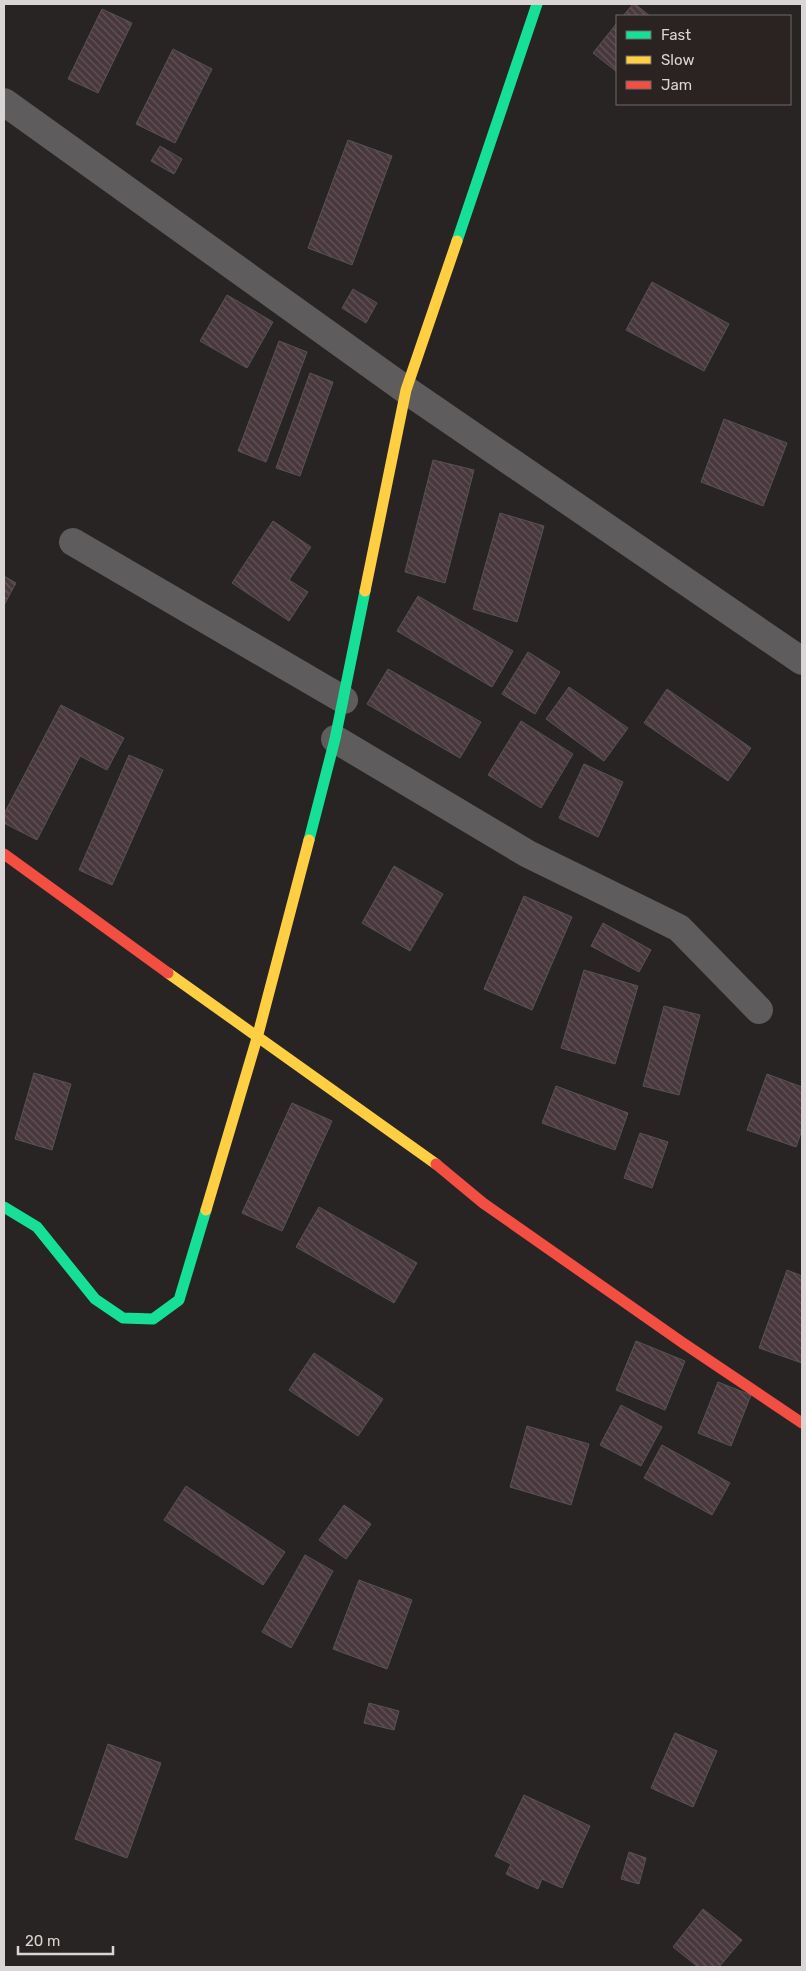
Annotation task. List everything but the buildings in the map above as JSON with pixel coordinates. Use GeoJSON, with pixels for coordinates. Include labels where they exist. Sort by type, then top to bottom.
{"type":"FeatureCollection","features":[{"type":"Feature","properties":{"kind":"street"},"geometry":{"type":"LineString","coordinates":[[4,1207],[37,1227],[95,1299],[123,1318],[153,1320],[179,1300],[257,1038],[335,738],[406,390],[537,4]]}},
{"type":"Feature","properties":{"kind":"street"},"geometry":{"type":"LineString","coordinates":[[4,102],[406,390],[802,661]]}},
{"type":"Feature","properties":{"kind":"street"},"geometry":{"type":"LineString","coordinates":[[73,542],[344,700]]}},
{"type":"Feature","properties":{"kind":"street"},"geometry":{"type":"LineString","coordinates":[[335,738],[528,854],[678,928],[759,1010]]}},
{"type":"Feature","properties":{"kind":"street"},"geometry":{"type":"LineString","coordinates":[[4,854],[257,1038],[435,1164],[483,1203],[683,1343],[802,1423]]}},
{"type":"Feature","properties":{"kind":"traffic: fast"},"geometry":{"type":"LineString","coordinates":[[457,241],[537,4]]}},
{"type":"Feature","properties":{"kind":"traffic: fast"},"geometry":{"type":"LineString","coordinates":[[309,840],[335,739],[365,591]]}},
{"type":"Feature","properties":{"kind":"traffic: fast"},"geometry":{"type":"LineString","coordinates":[[4,1207],[37,1227],[95,1299],[123,1318],[153,1319],[179,1300],[206,1210]]}},
{"type":"Feature","properties":{"kind":"traffic: slow"},"geometry":{"type":"LineString","coordinates":[[365,591],[406,390],[457,241]]}},
{"type":"Feature","properties":{"kind":"traffic: slow"},"geometry":{"type":"LineString","coordinates":[[206,1210],[257,1038],[309,840]]}},
{"type":"Feature","properties":{"kind":"traffic: slow"},"geometry":{"type":"LineString","coordinates":[[168,973],[436,1164]]}},
{"type":"Feature","properties":{"kind":"traffic: jam"},"geometry":{"type":"LineString","coordinates":[[4,854],[168,973]]}},
{"type":"Feature","properties":{"kind":"traffic: jam"},"geometry":{"type":"LineString","coordinates":[[436,1164],[483,1203],[683,1343],[802,1423]]}}]}
